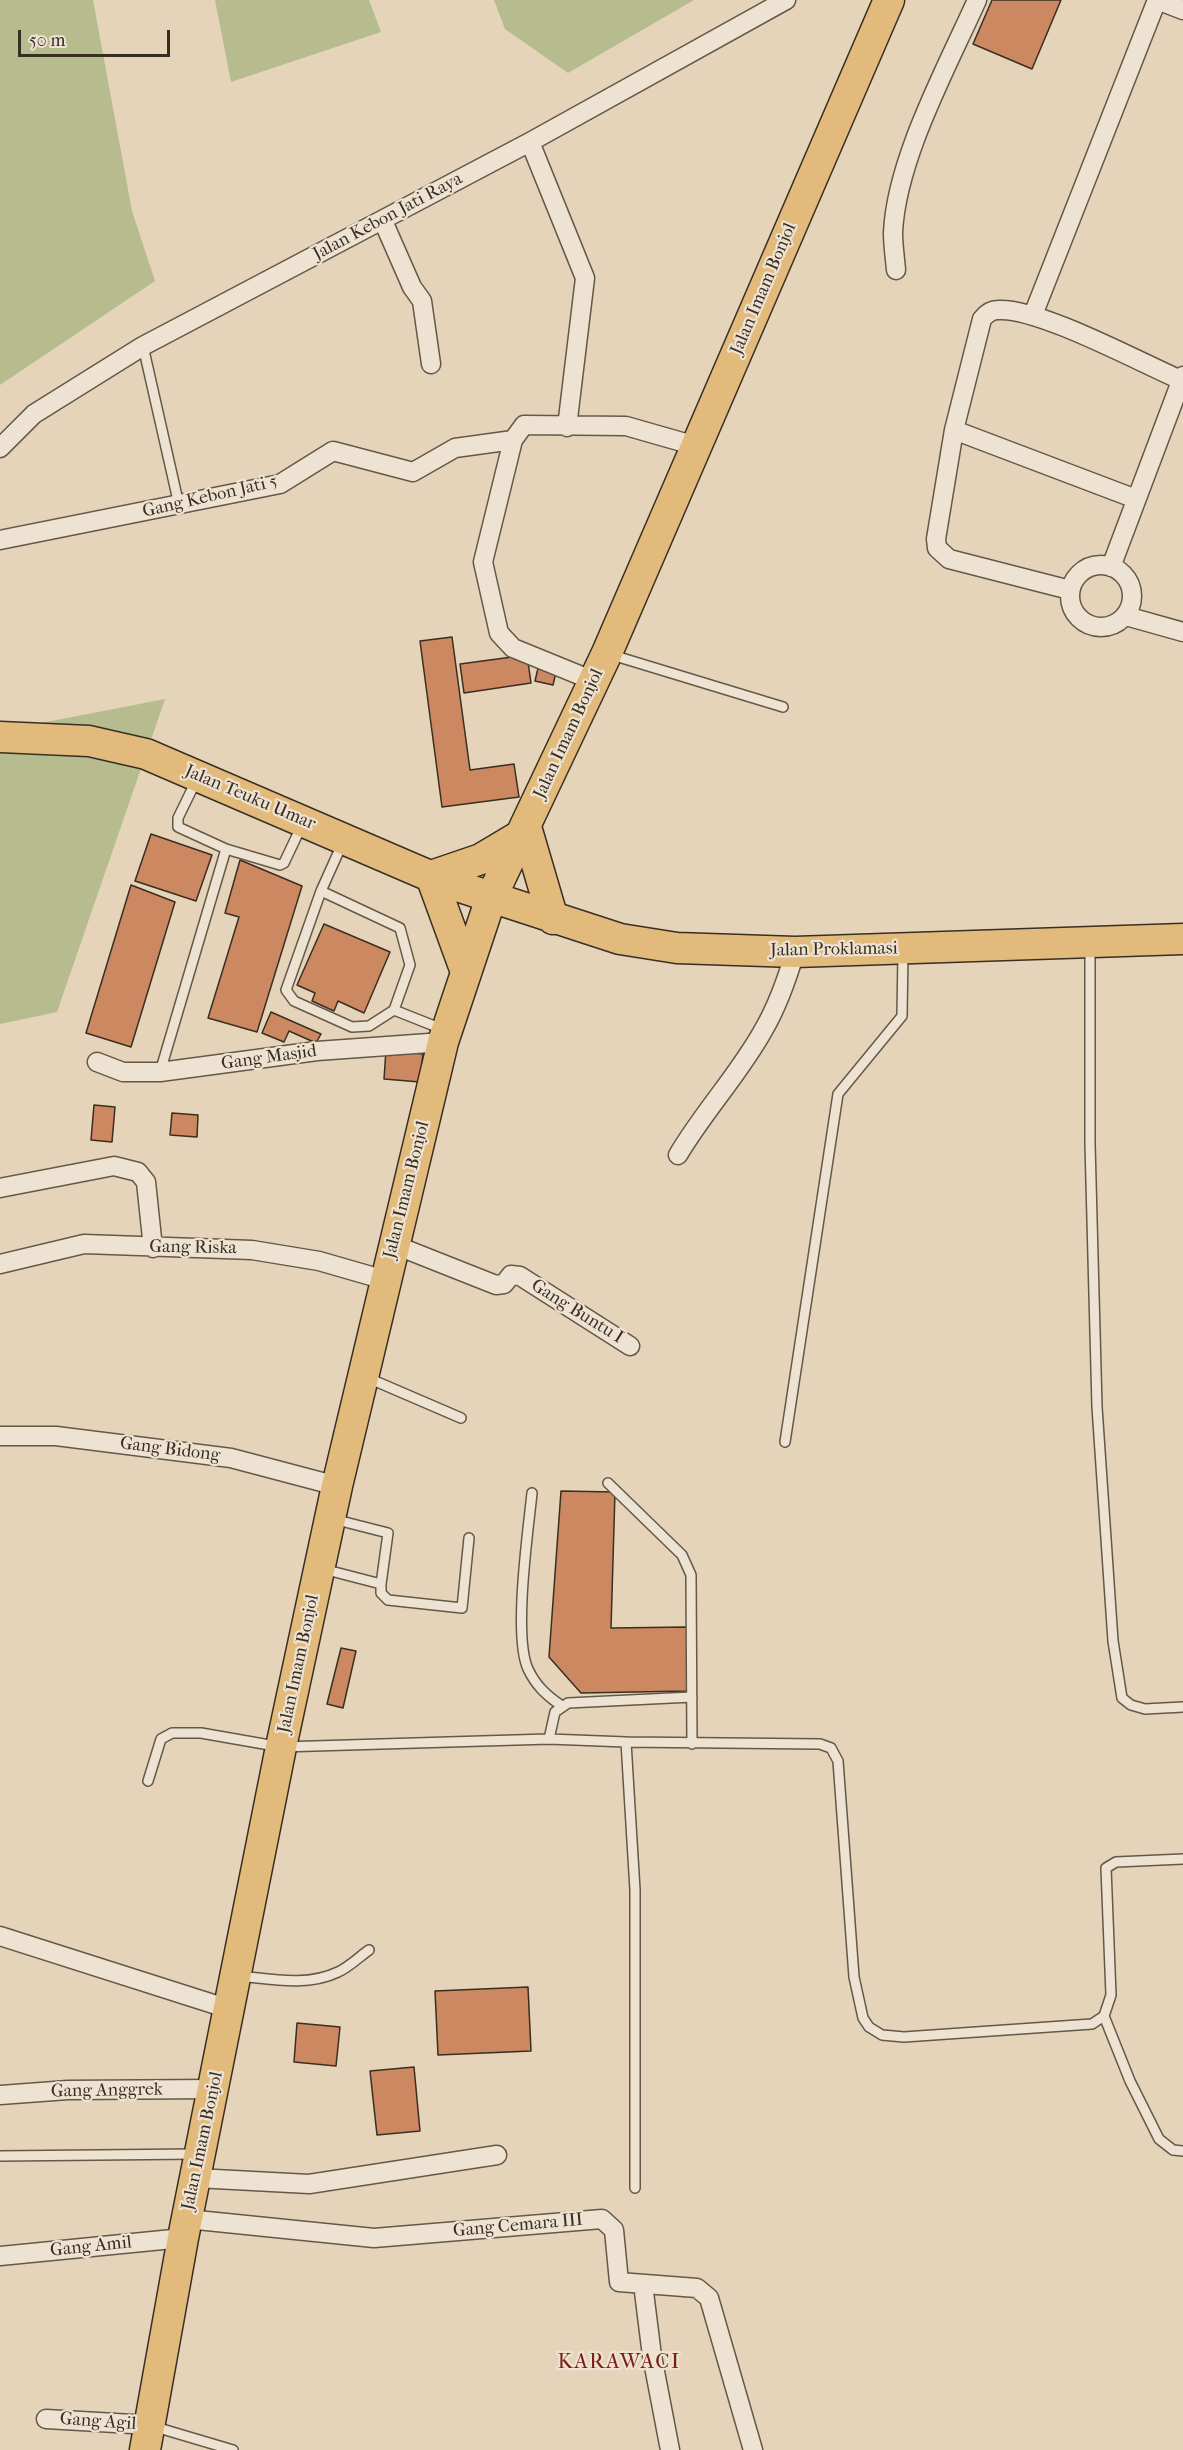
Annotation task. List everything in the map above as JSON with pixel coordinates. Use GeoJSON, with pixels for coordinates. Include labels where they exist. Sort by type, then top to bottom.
{"type":"FeatureCollection","features":[{"type":"Feature","properties":{"kind":"main road","name":"Jalan Imam Bonjol"},"geometry":{"type":"LineString","coordinates":[[148,2438],[185,2228],[215,2089],[281,1747],[337,1486],[445,1037],[491,898],[525,831],[607,653],[889,0]]}},
{"type":"Feature","properties":{"kind":"main road","name":"Jalan Teuku Umar"},"geometry":{"type":"LineString","coordinates":[[2,731],[89,741],[146,754],[431,876],[491,898]]}},
{"type":"Feature","properties":{"kind":"main road"},"geometry":{"type":"LineString","coordinates":[[466,972],[431,876],[481,859],[525,831],[553,919]]}},
{"type":"Feature","properties":{"kind":"main road","name":"Jalan Proklamasi"},"geometry":{"type":"LineString","coordinates":[[491,898],[620,939],[677,948],[795,952],[1183,939]]}},
{"type":"Feature","properties":{"kind":"street","name":"Jalan Kebon Jati Raya"},"geometry":{"type":"LineString","coordinates":[[0,448],[34,414],[143,346],[530,142],[786,0]]}},
{"type":"Feature","properties":{"kind":"street"},"geometry":{"type":"LineString","coordinates":[[896,270],[893,233],[901,188],[916,137],[976,0]]}},
{"type":"Feature","properties":{"kind":"street"},"geometry":{"type":"LineString","coordinates":[[1033,315],[1157,0],[1183,10]]}},
{"type":"Feature","properties":{"kind":"street"},"geometry":{"type":"LineString","coordinates":[[530,142],[585,278],[567,427]]}},
{"type":"Feature","properties":{"kind":"street"},"geometry":{"type":"LineString","coordinates":[[382,221],[412,286],[422,301],[431,364]]}},
{"type":"Feature","properties":{"kind":"street"},"geometry":{"type":"LineString","coordinates":[[1070,590],[949,558],[937,548],[936,539],[954,430],[982,319],[987,314],[998,309],[1033,315],[1183,379],[1111,567]]}},
{"type":"Feature","properties":{"kind":"street"},"geometry":{"type":"LineString","coordinates":[[594,681],[513,648],[499,633],[483,562],[513,440],[524,425],[626,426],[696,446]]}},
{"type":"Feature","properties":{"kind":"street"},"geometry":{"type":"LineString","coordinates":[[954,430],[1136,499]]}},
{"type":"Feature","properties":{"kind":"street","name":"Gang Kebon Jati 5"},"geometry":{"type":"LineString","coordinates":[[0,540],[280,484],[333,451],[413,472],[455,448],[513,440]]}},
{"type":"Feature","properties":{"kind":"street"},"geometry":{"type":"LineString","coordinates":[[1101,565],[1120,571],[1131,587],[1133,597],[1126,616],[1108,627],[1088,624],[1073,610],[1070,590],[1081,572],[1101,565]]}},
{"type":"Feature","properties":{"kind":"street"},"geometry":{"type":"LineString","coordinates":[[1126,616],[1183,632]]}},
{"type":"Feature","properties":{"kind":"street"},"geometry":{"type":"LineString","coordinates":[[678,1155],[698,1122],[763,1032],[784,989],[795,952]]}},
{"type":"Feature","properties":{"kind":"street","name":"Gang Masjid"},"geometry":{"type":"LineString","coordinates":[[97,1062],[123,1072],[160,1072],[316,1051],[445,1037]]}},
{"type":"Feature","properties":{"kind":"street"},"geometry":{"type":"LineString","coordinates":[[0,1188],[114,1166],[138,1172],[146,1182],[153,1248]]}},
{"type":"Feature","properties":{"kind":"street","name":"Gang Riska"},"geometry":{"type":"LineString","coordinates":[[0,1264],[84,1244],[252,1250],[320,1261],[385,1280]]}},
{"type":"Feature","properties":{"kind":"street","name":"Gang Buntu I"},"geometry":{"type":"LineString","coordinates":[[395,1245],[496,1285],[504,1284],[511,1275],[520,1276],[630,1346]]}},
{"type":"Feature","properties":{"kind":"street","name":"Gang Bidong"},"geometry":{"type":"LineString","coordinates":[[0,1436],[56,1436],[231,1458],[337,1486]]}},
{"type":"Feature","properties":{"kind":"street"},"geometry":{"type":"LineString","coordinates":[[0,1936],[230,2009]]}},
{"type":"Feature","properties":{"kind":"street","name":"Gang Anggrek"},"geometry":{"type":"LineString","coordinates":[[0,2095],[68,2090],[215,2089]]}},
{"type":"Feature","properties":{"kind":"street"},"geometry":{"type":"LineString","coordinates":[[198,2166],[309,2184],[497,2155]]}},
{"type":"Feature","properties":{"kind":"street","name":"Gang Cemara III"},"geometry":{"type":"LineString","coordinates":[[185,2228],[374,2238],[602,2219],[614,2230],[619,2282],[697,2288],[709,2298],[753,2450]]}},
{"type":"Feature","properties":{"kind":"street","name":"Gang Amil"},"geometry":{"type":"LineString","coordinates":[[0,2256],[185,2228]]}},
{"type":"Feature","properties":{"kind":"street"},"geometry":{"type":"LineString","coordinates":[[643,2284],[652,2356],[670,2450]]}},
{"type":"Feature","properties":{"kind":"street","name":"Gang Agil"},"geometry":{"type":"LineString","coordinates":[[46,2419],[148,2438]]}},
{"type":"Feature","properties":{"kind":"lane"},"geometry":{"type":"LineString","coordinates":[[143,346],[179,506]]}},
{"type":"Feature","properties":{"kind":"lane"},"geometry":{"type":"LineString","coordinates":[[607,653],[783,707]]}},
{"type":"Feature","properties":{"kind":"lane"},"geometry":{"type":"LineString","coordinates":[[198,776],[178,818],[178,827],[226,849],[280,865],[284,863],[304,820]]}},
{"type":"Feature","properties":{"kind":"lane"},"geometry":{"type":"LineString","coordinates":[[321,891],[400,928],[410,965],[394,1010],[369,1026],[352,1027],[294,1001],[286,990],[321,891],[345,838]]}},
{"type":"Feature","properties":{"kind":"lane"},"geometry":{"type":"LineString","coordinates":[[160,1072],[226,849]]}},
{"type":"Feature","properties":{"kind":"lane"},"geometry":{"type":"LineString","coordinates":[[1090,942],[1090,1144],[1097,1407],[1113,1641],[1122,1698],[1131,1705],[1145,1709],[1183,1707]]}},
{"type":"Feature","properties":{"kind":"lane"},"geometry":{"type":"LineString","coordinates":[[785,1442],[838,1094],[902,1016],[903,948]]}},
{"type":"Feature","properties":{"kind":"lane"},"geometry":{"type":"LineString","coordinates":[[394,1010],[445,1037]]}},
{"type":"Feature","properties":{"kind":"lane"},"geometry":{"type":"LineString","coordinates":[[363,1376],[460,1418]]}},
{"type":"Feature","properties":{"kind":"lane"},"geometry":{"type":"LineString","coordinates":[[608,1484],[682,1555],[691,1575],[692,1744]]}},
{"type":"Feature","properties":{"kind":"lane"},"geometry":{"type":"LineString","coordinates":[[532,1494],[525,1558],[522,1636],[527,1667],[544,1694],[562,1706]]}},
{"type":"Feature","properties":{"kind":"lane"},"geometry":{"type":"LineString","coordinates":[[330,1518],[388,1533],[381,1584],[381,1593],[388,1600],[462,1608],[469,1538]]}},
{"type":"Feature","properties":{"kind":"lane"},"geometry":{"type":"LineString","coordinates":[[320,1568],[381,1584]]}},
{"type":"Feature","properties":{"kind":"lane"},"geometry":{"type":"LineString","coordinates":[[549,1739],[555,1712],[568,1703],[692,1697]]}},
{"type":"Feature","properties":{"kind":"lane"},"geometry":{"type":"LineString","coordinates":[[148,1781],[160,1739],[172,1733],[201,1733],[281,1747],[549,1739],[692,1744],[820,1744],[831,1748],[838,1761],[854,1977],[863,2018],[869,2027],[882,2034],[904,2037],[1092,2024],[1104,2016],[1111,1995],[1106,1868],[1116,1862],[1183,1859]]}},
{"type":"Feature","properties":{"kind":"lane"},"geometry":{"type":"LineString","coordinates":[[626,1742],[635,1890],[635,2188]]}},
{"type":"Feature","properties":{"kind":"lane"},"geometry":{"type":"LineString","coordinates":[[235,1976],[291,1982],[321,1979],[339,1972],[369,1950]]}},
{"type":"Feature","properties":{"kind":"lane"},"geometry":{"type":"LineString","coordinates":[[1104,2016],[1130,2081],[1159,2139],[1173,2150],[1183,2151]]}},
{"type":"Feature","properties":{"kind":"lane"},"geometry":{"type":"LineString","coordinates":[[0,2156],[198,2166]]}},
{"type":"Feature","properties":{"kind":"lane"},"geometry":{"type":"LineString","coordinates":[[148,2438],[233,2450]]}},
{"type":"Feature","properties":{"kind":"green space"},"geometry":{"type":"Polygon","coordinates":[[[0,0],[93,0],[132,211],[155,281],[0,385],[0,0]]]}},
{"type":"Feature","properties":{"kind":"green space"},"geometry":{"type":"Polygon","coordinates":[[[215,0],[369,0],[381,32],[231,82],[215,0]]]}},
{"type":"Feature","properties":{"kind":"green space"},"geometry":{"type":"Polygon","coordinates":[[[494,0],[694,0],[568,73],[505,29],[494,0]]]}},
{"type":"Feature","properties":{"kind":"green space"},"geometry":{"type":"Polygon","coordinates":[[[165,699],[57,1012],[0,1024],[0,731],[165,699]]]}},
{"type":"Feature","properties":{"kind":"building"},"geometry":{"type":"Polygon","coordinates":[[[992,0],[1061,0],[1032,69],[973,44],[992,0]]]}},
{"type":"Feature","properties":{"kind":"building"},"geometry":{"type":"Polygon","coordinates":[[[452,637],[470,770],[514,764],[519,797],[442,807],[420,641],[452,637]]]}},
{"type":"Feature","properties":{"kind":"building"},"geometry":{"type":"Polygon","coordinates":[[[527,655],[531,683],[464,693],[460,664],[527,655]]]}},
{"type":"Feature","properties":{"kind":"building"},"geometry":{"type":"Polygon","coordinates":[[[539,664],[557,668],[553,685],[535,681],[539,664]]]}},
{"type":"Feature","properties":{"kind":"building"},"geometry":{"type":"Polygon","coordinates":[[[151,834],[212,855],[196,901],[135,881],[151,834]]]}},
{"type":"Feature","properties":{"kind":"building"},"geometry":{"type":"Polygon","coordinates":[[[240,860],[302,886],[257,1032],[208,1018],[239,917],[225,913],[240,860]]]}},
{"type":"Feature","properties":{"kind":"building"},"geometry":{"type":"Polygon","coordinates":[[[131,885],[175,902],[131,1047],[86,1033],[131,885]]]}},
{"type":"Feature","properties":{"kind":"building"},"geometry":{"type":"Polygon","coordinates":[[[324,924],[390,952],[364,1013],[338,1001],[334,1011],[312,1001],[315,993],[297,985],[324,924]]]}},
{"type":"Feature","properties":{"kind":"building"},"geometry":{"type":"Polygon","coordinates":[[[271,1012],[321,1034],[316,1043],[289,1031],[284,1042],[262,1033],[271,1012]]]}},
{"type":"Feature","properties":{"kind":"building"},"geometry":{"type":"Polygon","coordinates":[[[386,1050],[423,1054],[420,1082],[384,1079],[386,1050]]]}},
{"type":"Feature","properties":{"kind":"building"},"geometry":{"type":"Polygon","coordinates":[[[94,1105],[115,1107],[112,1142],[91,1140],[94,1105]]]}},
{"type":"Feature","properties":{"kind":"building"},"geometry":{"type":"Polygon","coordinates":[[[172,1113],[198,1115],[197,1137],[170,1135],[172,1113]]]}},
{"type":"Feature","properties":{"kind":"building"},"geometry":{"type":"Polygon","coordinates":[[[561,1491],[615,1492],[611,1628],[687,1627],[688,1691],[581,1693],[549,1657],[561,1491]]]}},
{"type":"Feature","properties":{"kind":"building"},"geometry":{"type":"Polygon","coordinates":[[[341,1648],[356,1651],[343,1708],[327,1704],[341,1648]]]}},
{"type":"Feature","properties":{"kind":"building"},"geometry":{"type":"Polygon","coordinates":[[[528,1987],[531,2051],[438,2055],[435,1991],[528,1987]]]}},
{"type":"Feature","properties":{"kind":"building"},"geometry":{"type":"Polygon","coordinates":[[[297,2023],[340,2027],[336,2066],[294,2062],[297,2023]]]}},
{"type":"Feature","properties":{"kind":"building"},"geometry":{"type":"Polygon","coordinates":[[[414,2067],[420,2131],[377,2135],[370,2071],[414,2067]]]}},
{"type":"Feature","properties":{"kind":"district","name":"KARAWACI"},"geometry":{"type":"Point","coordinates":[619,2363]}}]}
